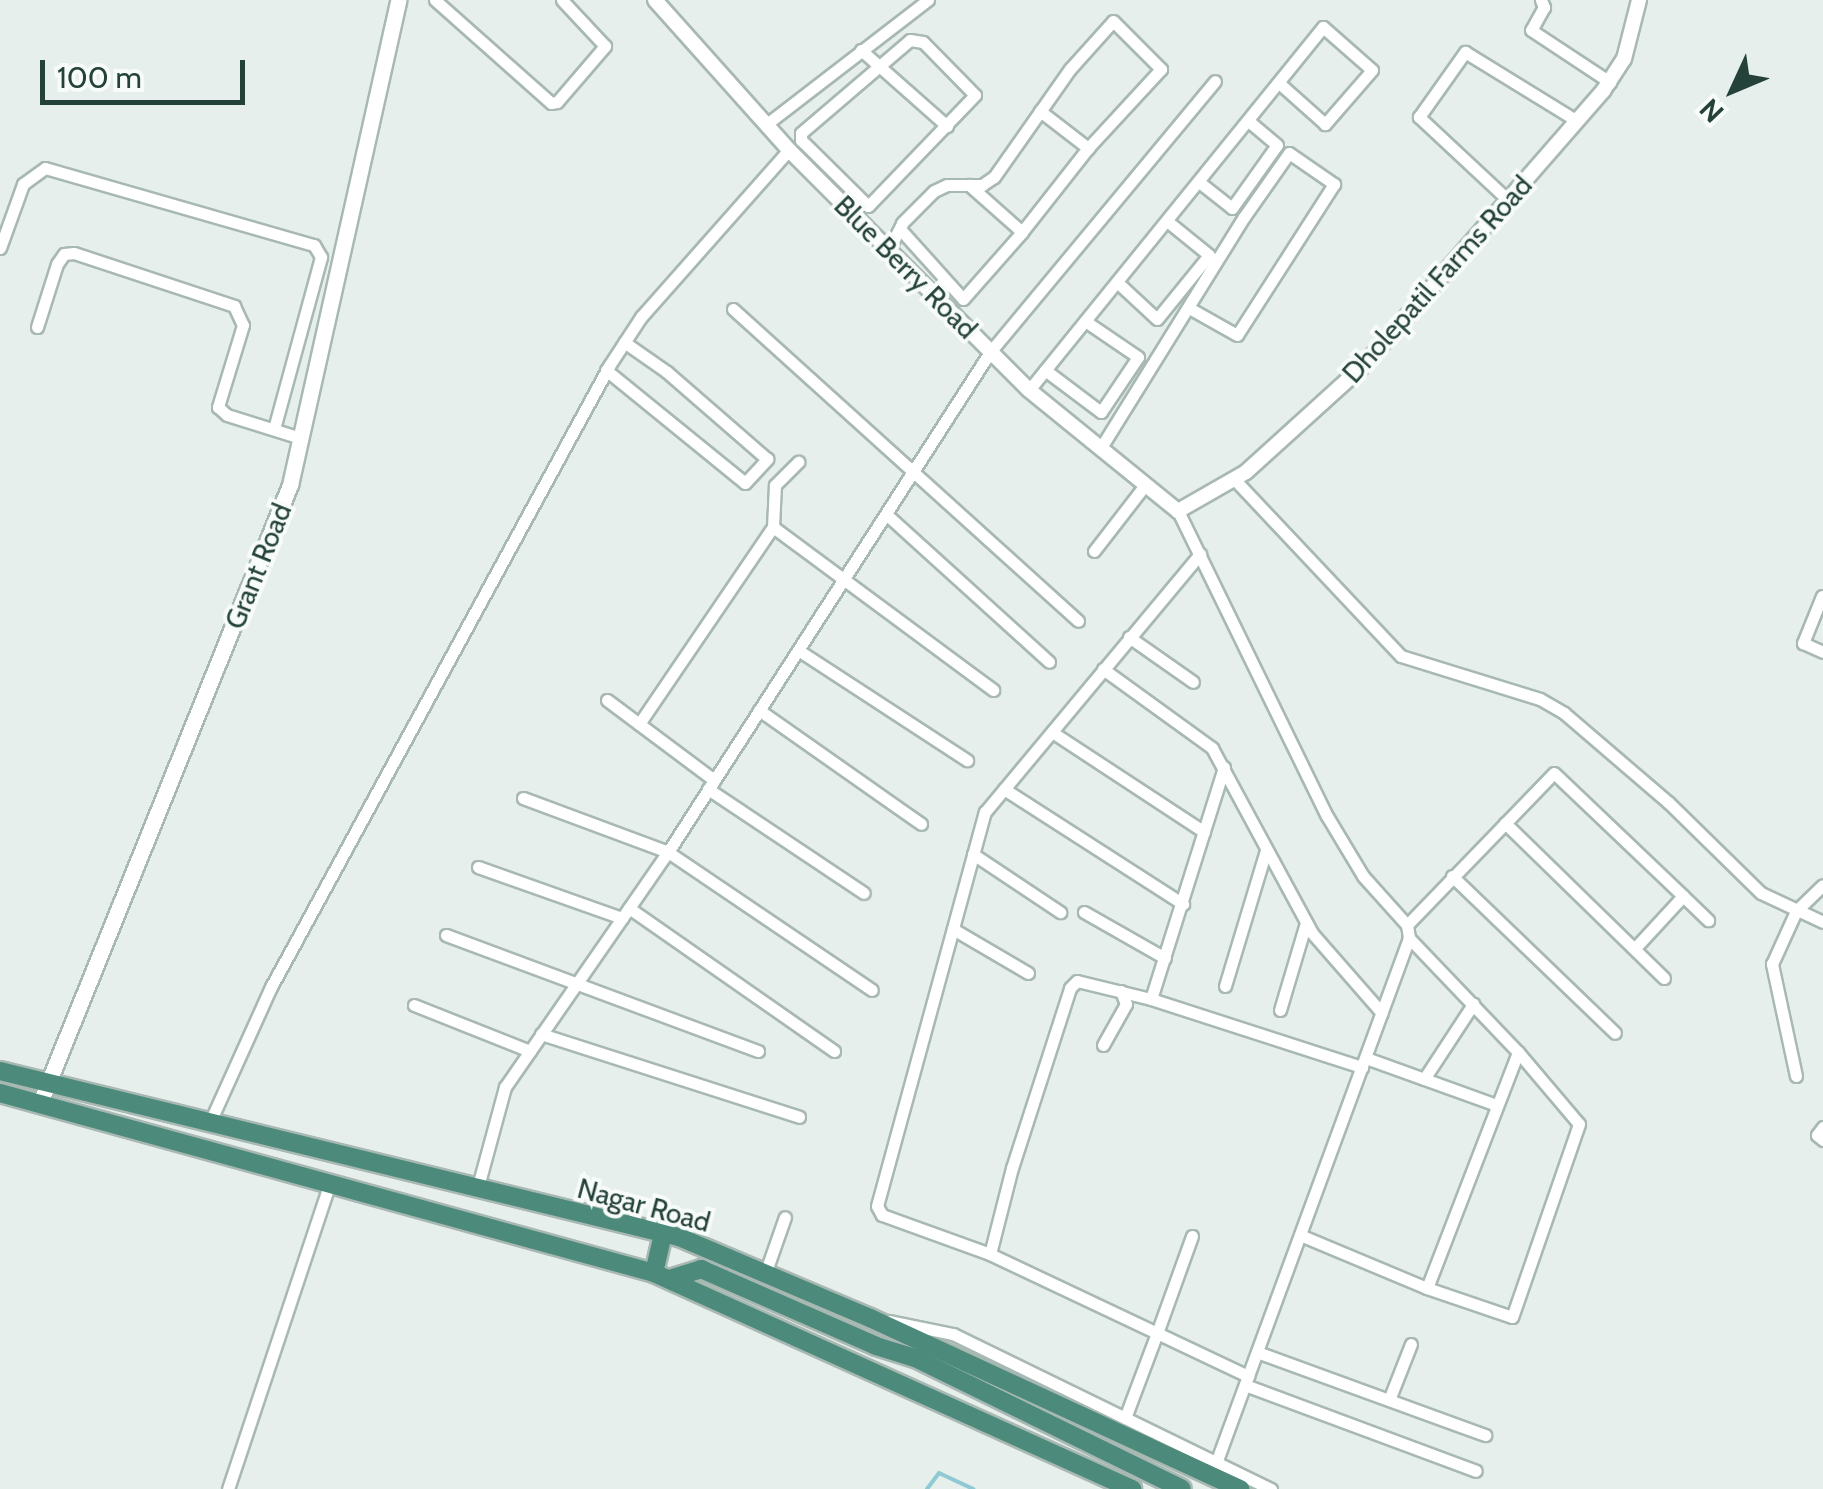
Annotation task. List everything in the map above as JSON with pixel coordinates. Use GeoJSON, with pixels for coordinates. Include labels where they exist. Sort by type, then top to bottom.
{"type":"FeatureCollection","features":[{"type":"Feature","properties":{"kind":"highway","name":"Nagar Road"},"geometry":{"type":"LineString","coordinates":[[0,1071],[663,1234],[870,1318],[1240,1489]]}},
{"type":"Feature","properties":{"kind":"highway"},"geometry":{"type":"LineString","coordinates":[[0,1093],[661,1276],[1132,1489]]}},
{"type":"Feature","properties":{"kind":"highway"},"geometry":{"type":"LineString","coordinates":[[661,1276],[663,1234]]}},
{"type":"Feature","properties":{"kind":"highway"},"geometry":{"type":"LineString","coordinates":[[661,1276],[702,1269],[876,1346],[915,1358],[1182,1489]]}},
{"type":"Feature","properties":{"kind":"main road","name":"Grant Road"},"geometry":{"type":"LineString","coordinates":[[40,1104],[290,485],[399,1]]}},
{"type":"Feature","properties":{"kind":"street"},"geometry":{"type":"LineString","coordinates":[[435,0],[551,103],[557,102],[605,46],[562,0]]}},
{"type":"Feature","properties":{"kind":"street","name":"Blue Berry Road"},"geometry":{"type":"LineString","coordinates":[[654,0],[790,150],[990,352],[1030,390],[1178,511]]}},
{"type":"Feature","properties":{"kind":"street"},"geometry":{"type":"LineString","coordinates":[[768,124],[928,0]]}},
{"type":"Feature","properties":{"kind":"street"},"geometry":{"type":"LineString","coordinates":[[1541,0],[1544,7],[1532,30],[1610,82]]}},
{"type":"Feature","properties":{"kind":"street","name":"Dholepatil Farms Road"},"geometry":{"type":"LineString","coordinates":[[1178,511],[1235,480],[1364,365],[1610,82],[1628,49],[1640,0]]}},
{"type":"Feature","properties":{"kind":"street"},"geometry":{"type":"LineString","coordinates":[[884,247],[900,229],[941,186],[982,185],[994,176],[1112,20],[1162,68],[1088,148],[962,300],[900,229]]}},
{"type":"Feature","properties":{"kind":"street"},"geometry":{"type":"LineString","coordinates":[[1030,390],[1322,27],[1372,70],[1325,124],[1278,82]]}},
{"type":"Feature","properties":{"kind":"street"},"geometry":{"type":"LineString","coordinates":[[910,40],[923,42],[976,92],[874,205],[864,204],[800,137],[877,65],[910,40]]}},
{"type":"Feature","properties":{"kind":"street"},"geometry":{"type":"LineString","coordinates":[[861,50],[947,126]]}},
{"type":"Feature","properties":{"kind":"street"},"geometry":{"type":"LineString","coordinates":[[1508,200],[1419,116],[1466,52],[1577,120]]}},
{"type":"Feature","properties":{"kind":"street"},"geometry":{"type":"LineString","coordinates":[[477,1190],[505,1088],[668,852],[990,352],[1215,82]]}},
{"type":"Feature","properties":{"kind":"street"},"geometry":{"type":"LineString","coordinates":[[1040,111],[1088,148]]}},
{"type":"Feature","properties":{"kind":"street"},"geometry":{"type":"LineString","coordinates":[[1199,182],[1232,208],[1277,146],[1248,121]]}},
{"type":"Feature","properties":{"kind":"street"},"geometry":{"type":"LineString","coordinates":[[210,1122],[271,987],[606,370],[641,317],[790,150]]}},
{"type":"Feature","properties":{"kind":"street"},"geometry":{"type":"LineString","coordinates":[[1100,449],[1188,308],[1288,153],[1334,184],[1237,336],[1188,308]]}},
{"type":"Feature","properties":{"kind":"street"},"geometry":{"type":"LineString","coordinates":[[0,248],[23,184],[46,168],[314,246],[321,257],[274,430]]}},
{"type":"Feature","properties":{"kind":"street"},"geometry":{"type":"LineString","coordinates":[[969,185],[1022,232]]}},
{"type":"Feature","properties":{"kind":"street"},"geometry":{"type":"LineString","coordinates":[[1117,282],[1157,319],[1199,268],[1209,255],[1167,221]]}},
{"type":"Feature","properties":{"kind":"street"},"geometry":{"type":"LineString","coordinates":[[37,327],[57,264],[64,254],[74,253],[234,306],[243,326],[218,408],[227,415],[301,438]]}},
{"type":"Feature","properties":{"kind":"street"},"geometry":{"type":"LineString","coordinates":[[732,310],[915,470],[1078,621]]}},
{"type":"Feature","properties":{"kind":"street"},"geometry":{"type":"LineString","coordinates":[[1045,370],[1101,412],[1138,357],[1085,321]]}},
{"type":"Feature","properties":{"kind":"street"},"geometry":{"type":"LineString","coordinates":[[606,370],[746,483],[767,459],[668,372],[624,342]]}},
{"type":"Feature","properties":{"kind":"street"},"geometry":{"type":"LineString","coordinates":[[639,724],[773,528],[776,485],[798,462]]}},
{"type":"Feature","properties":{"kind":"street"},"geometry":{"type":"LineString","coordinates":[[1235,480],[1401,656],[1540,699],[1564,713],[1668,802],[1761,893],[1823,922]]}},
{"type":"Feature","properties":{"kind":"street"},"geometry":{"type":"LineString","coordinates":[[1094,552],[1145,485]]}},
{"type":"Feature","properties":{"kind":"street"},"geometry":{"type":"LineString","coordinates":[[1178,511],[1327,816],[1363,876],[1408,932],[1576,1118],[1581,1130],[1512,1318],[1427,1288],[1300,1234]]}},
{"type":"Feature","properties":{"kind":"street"},"geometry":{"type":"LineString","coordinates":[[886,514],[1049,662]]}},
{"type":"Feature","properties":{"kind":"street"},"geometry":{"type":"LineString","coordinates":[[773,528],[992,690]]}},
{"type":"Feature","properties":{"kind":"street"},"geometry":{"type":"LineString","coordinates":[[1200,554],[986,812],[877,1206],[882,1215],[990,1254],[1157,1333],[1246,1381],[1476,1471]]}},
{"type":"Feature","properties":{"kind":"street"},"geometry":{"type":"LineString","coordinates":[[1822,596],[1804,643],[1823,652]]}},
{"type":"Feature","properties":{"kind":"street"},"geometry":{"type":"LineString","coordinates":[[1129,637],[1193,682]]}},
{"type":"Feature","properties":{"kind":"street"},"geometry":{"type":"LineString","coordinates":[[798,650],[967,760]]}},
{"type":"Feature","properties":{"kind":"street"},"geometry":{"type":"LineString","coordinates":[[1103,670],[1204,740],[1224,767],[1306,922],[1382,1013]]}},
{"type":"Feature","properties":{"kind":"street"},"geometry":{"type":"LineString","coordinates":[[607,700],[711,785],[864,894]]}},
{"type":"Feature","properties":{"kind":"street"},"geometry":{"type":"LineString","coordinates":[[759,710],[921,824]]}},
{"type":"Feature","properties":{"kind":"street"},"geometry":{"type":"LineString","coordinates":[[1052,732],[1204,832]]}},
{"type":"Feature","properties":{"kind":"street"},"geometry":{"type":"LineString","coordinates":[[1151,999],[1224,767]]}},
{"type":"Feature","properties":{"kind":"street"},"geometry":{"type":"LineString","coordinates":[[1216,1464],[1382,1013],[1408,932],[1452,876],[1554,773],[1708,920]]}},
{"type":"Feature","properties":{"kind":"street"},"geometry":{"type":"LineString","coordinates":[[1004,789],[1183,904]]}},
{"type":"Feature","properties":{"kind":"street"},"geometry":{"type":"LineString","coordinates":[[523,798],[668,852],[872,990]]}},
{"type":"Feature","properties":{"kind":"street"},"geometry":{"type":"LineString","coordinates":[[1505,824],[1664,978]]}},
{"type":"Feature","properties":{"kind":"street"},"geometry":{"type":"LineString","coordinates":[[1225,986],[1266,850]]}},
{"type":"Feature","properties":{"kind":"street"},"geometry":{"type":"LineString","coordinates":[[973,854],[1060,912]]}},
{"type":"Feature","properties":{"kind":"street"},"geometry":{"type":"LineString","coordinates":[[478,867],[625,913],[834,1051]]}},
{"type":"Feature","properties":{"kind":"street"},"geometry":{"type":"LineString","coordinates":[[1452,876],[1616,1033]]}},
{"type":"Feature","properties":{"kind":"street"},"geometry":{"type":"LineString","coordinates":[[1796,1076],[1772,964],[1796,912],[1823,885]]}},
{"type":"Feature","properties":{"kind":"street"},"geometry":{"type":"LineString","coordinates":[[1635,948],[1683,896]]}},
{"type":"Feature","properties":{"kind":"street"},"geometry":{"type":"LineString","coordinates":[[1084,912],[1165,958]]}},
{"type":"Feature","properties":{"kind":"street"},"geometry":{"type":"LineString","coordinates":[[1280,1010],[1306,922]]}},
{"type":"Feature","properties":{"kind":"street"},"geometry":{"type":"LineString","coordinates":[[953,929],[1028,973]]}},
{"type":"Feature","properties":{"kind":"street"},"geometry":{"type":"LineString","coordinates":[[446,935],[758,1051]]}},
{"type":"Feature","properties":{"kind":"street"},"geometry":{"type":"LineString","coordinates":[[990,1254],[1012,1168],[1070,988],[1081,980],[1424,1078],[1494,1104]]}},
{"type":"Feature","properties":{"kind":"street"},"geometry":{"type":"LineString","coordinates":[[1103,1045],[1126,1004],[1121,991]]}},
{"type":"Feature","properties":{"kind":"street"},"geometry":{"type":"LineString","coordinates":[[1424,1078],[1473,1004]]}},
{"type":"Feature","properties":{"kind":"street"},"geometry":{"type":"LineString","coordinates":[[414,1005],[530,1051]]}},
{"type":"Feature","properties":{"kind":"street"},"geometry":{"type":"LineString","coordinates":[[542,1034],[798,1117]]}},
{"type":"Feature","properties":{"kind":"street"},"geometry":{"type":"LineString","coordinates":[[1427,1288],[1494,1104],[1518,1052]]}},
{"type":"Feature","properties":{"kind":"street"},"geometry":{"type":"LineString","coordinates":[[1823,1128],[1817,1135],[1823,1140]]}},
{"type":"Feature","properties":{"kind":"street"},"geometry":{"type":"LineString","coordinates":[[228,1489],[328,1185]]}},
{"type":"Feature","properties":{"kind":"street"},"geometry":{"type":"LineString","coordinates":[[765,1274],[785,1217]]}},
{"type":"Feature","properties":{"kind":"street"},"geometry":{"type":"LineString","coordinates":[[1126,1418],[1192,1236]]}},
{"type":"Feature","properties":{"kind":"street"},"geometry":{"type":"LineString","coordinates":[[870,1318],[953,1334],[1271,1489]]}},
{"type":"Feature","properties":{"kind":"street"},"geometry":{"type":"LineString","coordinates":[[1389,1400],[1411,1344]]}},
{"type":"Feature","properties":{"kind":"street"},"geometry":{"type":"LineString","coordinates":[[1257,1352],[1485,1435]]}},
{"type":"Feature","properties":{"kind":"waterway"},"geometry":{"type":"LineString","coordinates":[[927,1489],[939,1473],[974,1489]]}}]}
